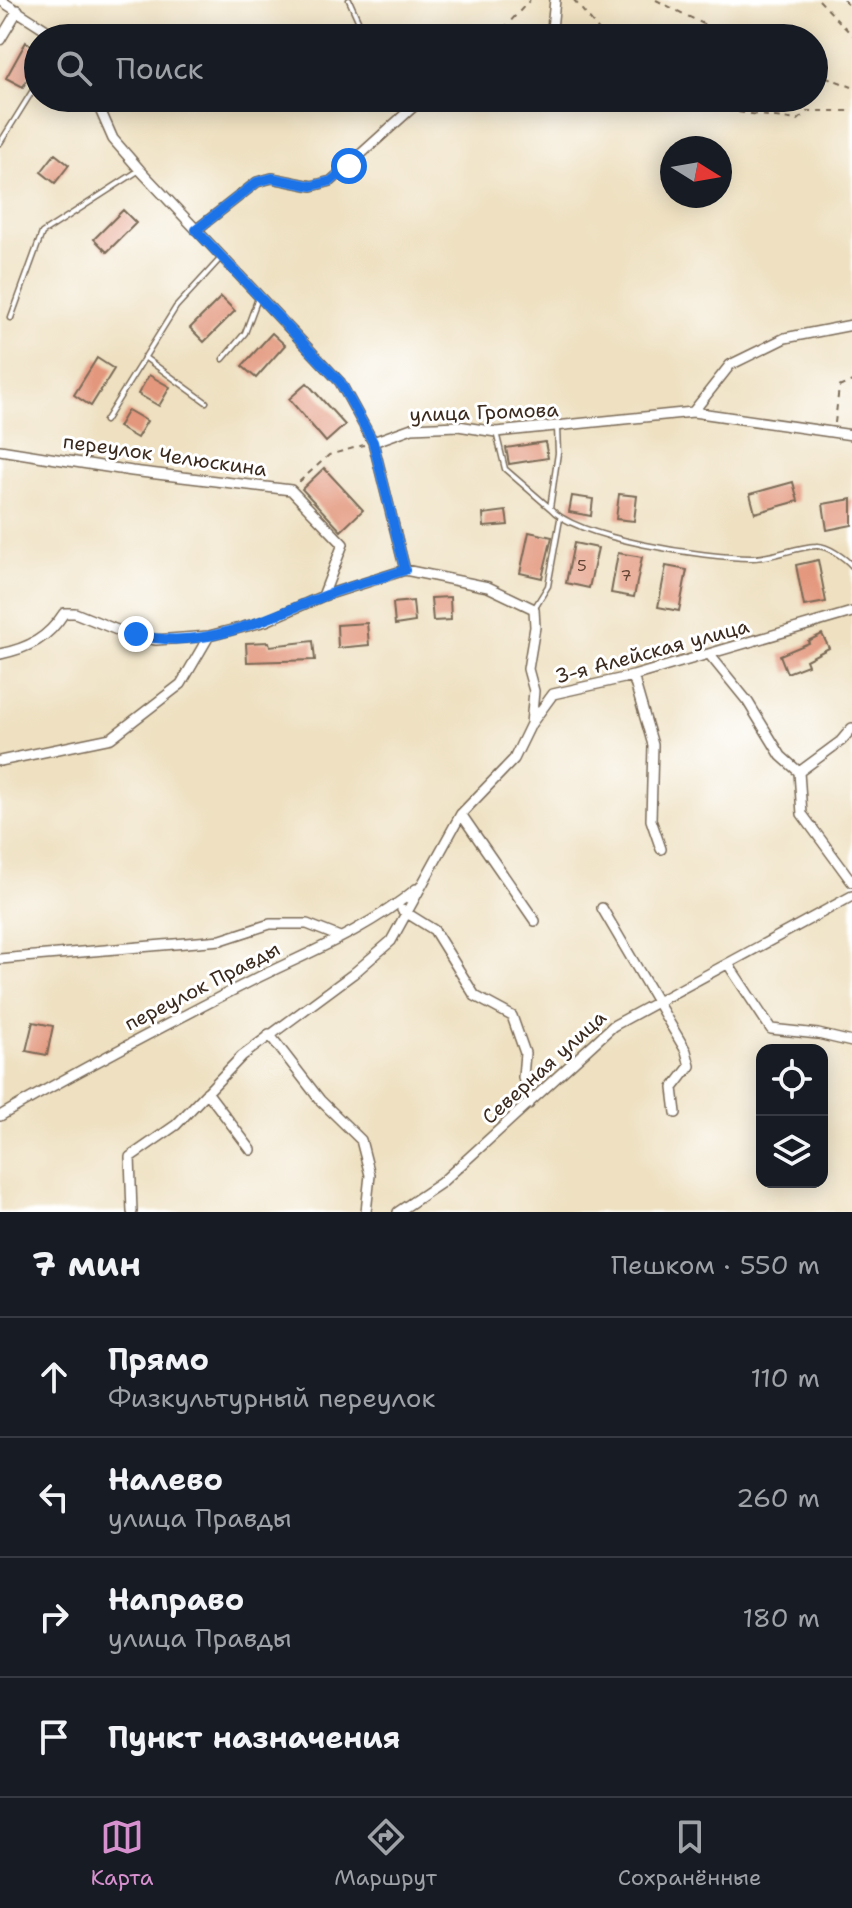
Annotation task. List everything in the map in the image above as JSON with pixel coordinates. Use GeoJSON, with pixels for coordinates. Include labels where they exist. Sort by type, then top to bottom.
{"type":"FeatureCollection","features":[{"type":"Feature","properties":{"kind":"street"},"geometry":{"type":"LineString","coordinates":[[0,0],[38,24]]}},
{"type":"Feature","properties":{"kind":"street"},"geometry":{"type":"LineString","coordinates":[[552,24],[555,0]]}},
{"type":"Feature","properties":{"kind":"street"},"geometry":{"type":"LineString","coordinates":[[0,40],[18,10]]}},
{"type":"Feature","properties":{"kind":"street"},"geometry":{"type":"LineString","coordinates":[[101,112],[113,139],[140,170],[340,382],[373,442],[405,570]]}},
{"type":"Feature","properties":{"kind":"street"},"geometry":{"type":"LineString","coordinates":[[196,230],[257,182],[272,178],[312,186],[331,181],[405,112]]}},
{"type":"Feature","properties":{"kind":"street"},"geometry":{"type":"LineString","coordinates":[[693,412],[730,365],[785,338],[852,325]]}},
{"type":"Feature","properties":{"kind":"street","name":"улица Громова"},"geometry":{"type":"LineString","coordinates":[[373,442],[412,428],[458,426],[496,432],[693,412],[849,434]]}},
{"type":"Feature","properties":{"kind":"street","name":"переулок Челюскина"},"geometry":{"type":"LineString","coordinates":[[0,450],[132,471],[291,490],[343,544],[323,596]]}},
{"type":"Feature","properties":{"kind":"street"},"geometry":{"type":"LineString","coordinates":[[0,654],[19,650],[51,633],[64,613],[75,613],[132,636],[156,640],[209,636],[266,621],[323,596],[405,570],[488,587],[534,609]]}},
{"type":"Feature","properties":{"kind":"street","name":"3-я Алейская улица"},"geometry":{"type":"LineString","coordinates":[[531,724],[534,691],[528,669],[535,627],[534,609]]}},
{"type":"Feature","properties":{"kind":"street","name":"3-я Алейская улица"},"geometry":{"type":"LineString","coordinates":[[531,724],[553,694],[633,676],[852,612]]}},
{"type":"Feature","properties":{"kind":"street"},"geometry":{"type":"LineString","coordinates":[[0,761],[111,738],[181,684],[209,636]]}},
{"type":"Feature","properties":{"kind":"street"},"geometry":{"type":"LineString","coordinates":[[709,654],[748,702],[781,756],[799,772],[802,814],[852,882]]}},
{"type":"Feature","properties":{"kind":"street"},"geometry":{"type":"LineString","coordinates":[[633,676],[653,745],[651,820],[661,849]]}},
{"type":"Feature","properties":{"kind":"street"},"geometry":{"type":"LineString","coordinates":[[132,1212],[130,1157],[176,1125],[269,1034],[391,941],[418,887],[461,814],[514,759],[531,724]]}},
{"type":"Feature","properties":{"kind":"street"},"geometry":{"type":"LineString","coordinates":[[799,772],[841,741],[852,728]]}},
{"type":"Feature","properties":{"kind":"street"},"geometry":{"type":"LineString","coordinates":[[461,814],[535,921]]}},
{"type":"Feature","properties":{"kind":"street","name":"переулок Правды"},"geometry":{"type":"LineString","coordinates":[[0,1116],[99,1059],[395,907],[418,887]]}},
{"type":"Feature","properties":{"kind":"street","name":"Северная улица"},"geometry":{"type":"LineString","coordinates":[[398,1212],[441,1183],[613,1026],[852,896]]}},
{"type":"Feature","properties":{"kind":"street"},"geometry":{"type":"LineString","coordinates":[[395,907],[434,930],[475,996],[512,1016],[525,1053],[523,1077],[529,1104]]}},
{"type":"Feature","properties":{"kind":"street"},"geometry":{"type":"LineString","coordinates":[[602,908],[686,1051],[690,1066],[673,1088],[676,1113]]}},
{"type":"Feature","properties":{"kind":"street"},"geometry":{"type":"LineString","coordinates":[[0,959],[221,940],[270,924],[307,924],[340,937]]}},
{"type":"Feature","properties":{"kind":"street"},"geometry":{"type":"LineString","coordinates":[[728,964],[771,1029],[818,1034],[852,1042]]}},
{"type":"Feature","properties":{"kind":"street"},"geometry":{"type":"LineString","coordinates":[[269,1034],[320,1100],[361,1140],[370,1175],[366,1212]]}},
{"type":"Feature","properties":{"kind":"street"},"geometry":{"type":"LineString","coordinates":[[207,1092],[251,1150]]}},
{"type":"Feature","properties":{"kind":"lane"},"geometry":{"type":"LineString","coordinates":[[349,0],[360,24]]}},
{"type":"Feature","properties":{"kind":"lane"},"geometry":{"type":"LineString","coordinates":[[0,143],[24,104]]}},
{"type":"Feature","properties":{"kind":"lane"},"geometry":{"type":"LineString","coordinates":[[11,318],[42,233],[140,170]]}},
{"type":"Feature","properties":{"kind":"lane"},"geometry":{"type":"LineString","coordinates":[[105,421],[176,307],[222,257]]}},
{"type":"Feature","properties":{"kind":"lane"},"geometry":{"type":"LineString","coordinates":[[223,359],[245,333],[259,296]]}},
{"type":"Feature","properties":{"kind":"lane"},"geometry":{"type":"LineString","coordinates":[[144,357],[206,402]]}},
{"type":"Feature","properties":{"kind":"lane"},"geometry":{"type":"LineString","coordinates":[[550,508],[558,453],[557,428]]}},
{"type":"Feature","properties":{"kind":"lane"},"geometry":{"type":"LineString","coordinates":[[496,432],[505,469],[560,519],[608,535],[695,555],[753,559],[819,545],[847,559],[852,566]]}},
{"type":"Feature","properties":{"kind":"lane"},"geometry":{"type":"LineString","coordinates":[[534,609],[548,586],[560,519]]}},
{"type":"Feature","properties":{"kind":"path"},"geometry":{"type":"LineString","coordinates":[[508,24],[530,0]]}},
{"type":"Feature","properties":{"kind":"path"},"geometry":{"type":"LineString","coordinates":[[574,0],[594,24]]}},
{"type":"Feature","properties":{"kind":"path"},"geometry":{"type":"LineString","coordinates":[[656,0],[703,24]]}},
{"type":"Feature","properties":{"kind":"path"},"geometry":{"type":"LineString","coordinates":[[819,0],[852,35]]}},
{"type":"Feature","properties":{"kind":"path"},"geometry":{"type":"LineString","coordinates":[[844,0],[852,10]]}},
{"type":"Feature","properties":{"kind":"path"},"geometry":{"type":"LineString","coordinates":[[828,78],[852,87]]}},
{"type":"Feature","properties":{"kind":"path"},"geometry":{"type":"LineString","coordinates":[[828,111],[852,111]]}},
{"type":"Feature","properties":{"kind":"path"},"geometry":{"type":"LineString","coordinates":[[737,112],[798,120],[807,112]]}},
{"type":"Feature","properties":{"kind":"path"},"geometry":{"type":"LineString","coordinates":[[833,432],[839,387],[852,381]]}},
{"type":"Feature","properties":{"kind":"path"},"geometry":{"type":"LineString","coordinates":[[291,490],[329,455],[373,442]]}},
{"type":"Feature","properties":{"kind":"building"},"geometry":{"type":"Polygon","coordinates":[[[24,46],[23,87],[6,78],[24,46]]]}},
{"type":"Feature","properties":{"kind":"building"},"geometry":{"type":"Polygon","coordinates":[[[55,154],[69,165],[55,183],[41,172],[55,154]]]}},
{"type":"Feature","properties":{"kind":"building"},"geometry":{"type":"Polygon","coordinates":[[[123,210],[136,223],[107,252],[94,239],[123,210]]]}},
{"type":"Feature","properties":{"kind":"building"},"geometry":{"type":"Polygon","coordinates":[[[221,297],[235,311],[204,342],[190,328],[221,297]]]}},
{"type":"Feature","properties":{"kind":"building"},"geometry":{"type":"Polygon","coordinates":[[[272,333],[285,345],[256,378],[242,366],[272,333]]]}},
{"type":"Feature","properties":{"kind":"building"},"geometry":{"type":"Polygon","coordinates":[[[97,358],[114,369],[91,406],[74,395],[97,358]]]}},
{"type":"Feature","properties":{"kind":"building"},"geometry":{"type":"Polygon","coordinates":[[[149,375],[170,387],[159,406],[138,394],[149,375]]]}},
{"type":"Feature","properties":{"kind":"building"},"geometry":{"type":"Polygon","coordinates":[[[307,383],[345,425],[326,442],[289,399],[307,383]]]}},
{"type":"Feature","properties":{"kind":"building"},"geometry":{"type":"Polygon","coordinates":[[[128,410],[147,421],[137,438],[118,427],[128,410]]]}},
{"type":"Feature","properties":{"kind":"building"},"geometry":{"type":"Polygon","coordinates":[[[545,442],[548,458],[509,464],[506,448],[545,442]]]}},
{"type":"Feature","properties":{"kind":"building"},"geometry":{"type":"Polygon","coordinates":[[[324,468],[363,510],[341,531],[302,489],[324,468]]]}},
{"type":"Feature","properties":{"kind":"building"},"geometry":{"type":"Polygon","coordinates":[[[793,482],[798,501],[755,513],[750,494],[793,482]]]}},
{"type":"Feature","properties":{"kind":"building"},"geometry":{"type":"Polygon","coordinates":[[[619,494],[637,496],[634,521],[616,519],[619,494]]]}},
{"type":"Feature","properties":{"kind":"building"},"geometry":{"type":"Polygon","coordinates":[[[572,496],[593,499],[591,516],[569,512],[572,496]]]}},
{"type":"Feature","properties":{"kind":"building"},"geometry":{"type":"Polygon","coordinates":[[[852,499],[852,525],[827,530],[823,504],[852,499]]]}},
{"type":"Feature","properties":{"kind":"building"},"geometry":{"type":"Polygon","coordinates":[[[506,511],[508,525],[484,527],[483,514],[506,511]]]}},
{"type":"Feature","properties":{"kind":"building"},"geometry":{"type":"Polygon","coordinates":[[[529,532],[552,537],[542,578],[520,573],[529,532]]]}},
{"type":"Feature","properties":{"kind":"building"},"geometry":{"type":"Polygon","coordinates":[[[574,543],[598,548],[589,588],[566,583],[574,543]]]}},
{"type":"Feature","properties":{"kind":"building"},"geometry":{"type":"Polygon","coordinates":[[[618,553],[642,557],[634,597],[611,593],[618,553]]]}},
{"type":"Feature","properties":{"kind":"building"},"geometry":{"type":"Polygon","coordinates":[[[818,560],[826,602],[804,606],[796,565],[818,560]]]}},
{"type":"Feature","properties":{"kind":"building"},"geometry":{"type":"Polygon","coordinates":[[[666,566],[687,570],[679,611],[658,607],[666,566]]]}},
{"type":"Feature","properties":{"kind":"building"},"geometry":{"type":"Polygon","coordinates":[[[450,597],[451,620],[433,621],[431,598],[450,597]]]}},
{"type":"Feature","properties":{"kind":"building"},"geometry":{"type":"Polygon","coordinates":[[[413,601],[415,622],[395,625],[393,603],[413,601]]]}},
{"type":"Feature","properties":{"kind":"building"},"geometry":{"type":"Polygon","coordinates":[[[367,623],[369,645],[338,648],[337,625],[367,623]]]}},
{"type":"Feature","properties":{"kind":"building"},"geometry":{"type":"Polygon","coordinates":[[[822,634],[829,648],[806,660],[808,665],[787,673],[780,655],[822,634]]]}},
{"type":"Feature","properties":{"kind":"building"},"geometry":{"type":"Polygon","coordinates":[[[313,641],[315,660],[247,662],[246,643],[269,642],[270,646],[313,641]]]}},
{"type":"Feature","properties":{"kind":"building"},"geometry":{"type":"Polygon","coordinates":[[[33,1022],[53,1026],[47,1055],[26,1051],[33,1022]]]}},
{"type":"Feature","properties":{"kind":"route"},"geometry":{"type":"LineString","coordinates":[[136,634],[156,640],[209,636],[266,621],[323,596],[405,570],[373,442],[340,382],[196,230],[257,182],[272,178],[292,185],[312,186],[331,181],[349,166]]}}]}
